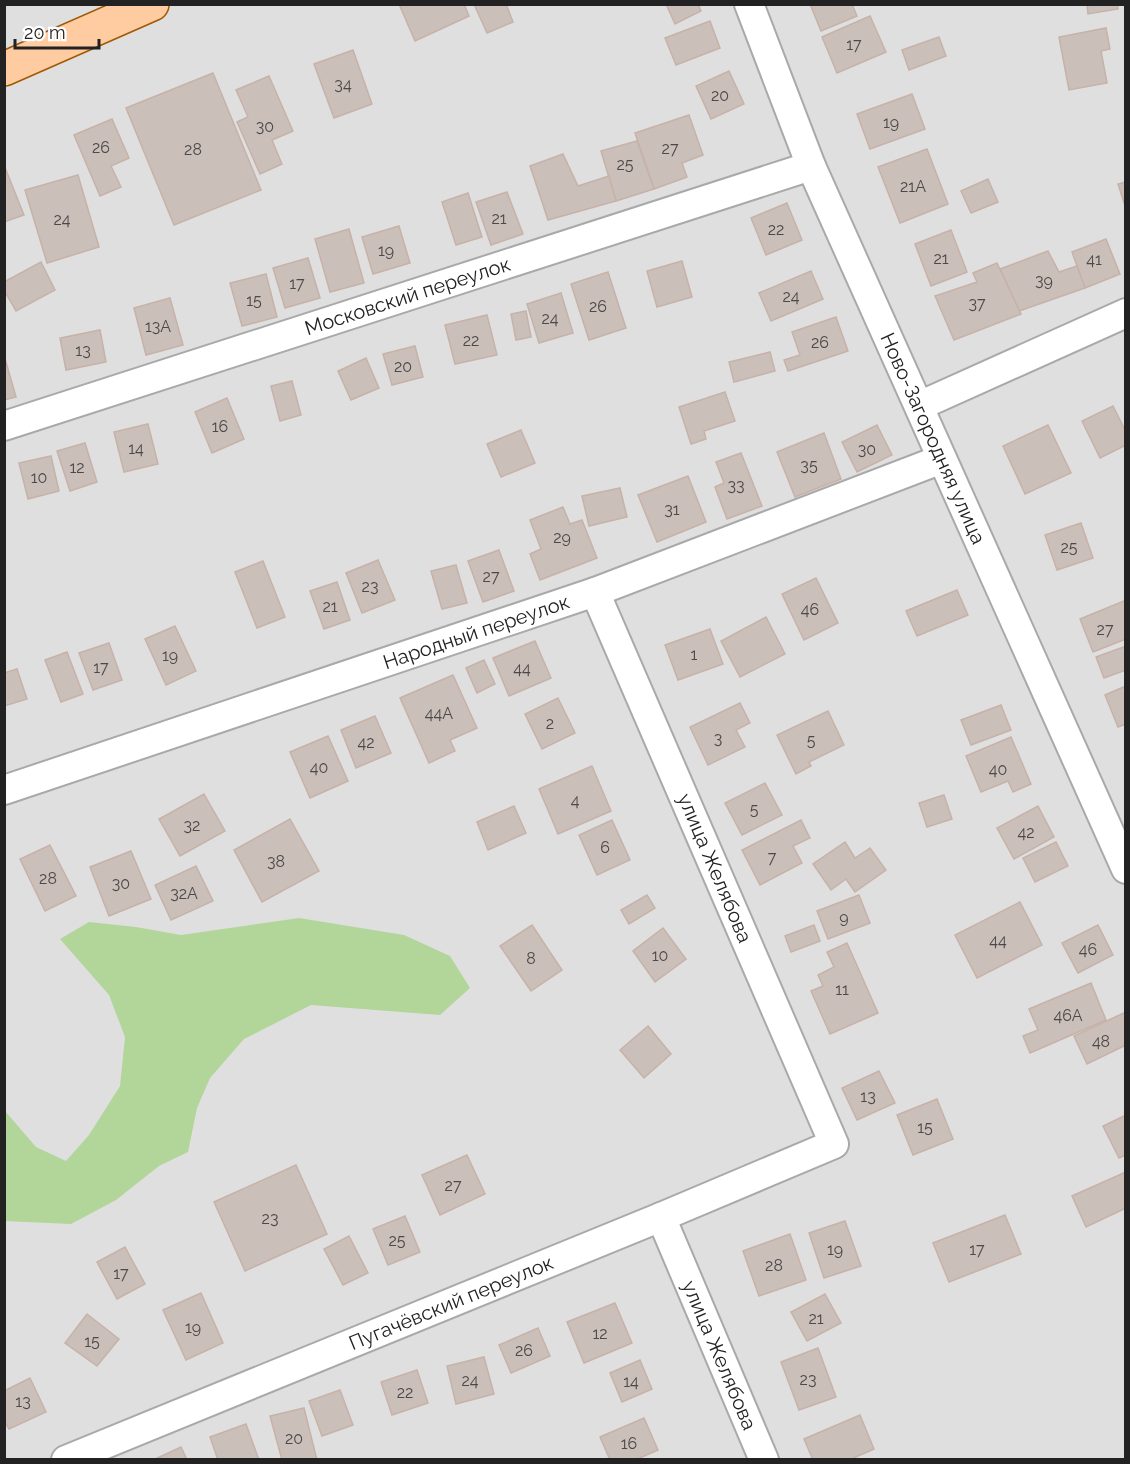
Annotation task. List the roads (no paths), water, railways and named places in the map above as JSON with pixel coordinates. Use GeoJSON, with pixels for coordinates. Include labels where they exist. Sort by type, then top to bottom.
{"type":"FeatureCollection","features":[{"type":"Feature","properties":{"kind":"main road"},"geometry":{"type":"LineString","coordinates":[[4,69],[152,4]]}},
{"type":"Feature","properties":{"kind":"street","name":"Ново-Загородняя улица"},"geometry":{"type":"LineString","coordinates":[[749,4],[812,166],[1125,869]]}},
{"type":"Feature","properties":{"kind":"street","name":"Московский переулок"},"geometry":{"type":"LineString","coordinates":[[4,426],[812,166]]}},
{"type":"Feature","properties":{"kind":"street"},"geometry":{"type":"LineString","coordinates":[[919,406],[1125,314]]}},
{"type":"Feature","properties":{"kind":"street","name":"Народный переулок"},"geometry":{"type":"LineString","coordinates":[[4,790],[595,592],[942,459]]}},
{"type":"Feature","properties":{"kind":"street","name":"улица Желябова"},"geometry":{"type":"LineString","coordinates":[[595,592],[834,1144]]}},
{"type":"Feature","properties":{"kind":"street","name":"Пугачёвский переулок"},"geometry":{"type":"LineString","coordinates":[[66,1460],[834,1144]]}},
{"type":"Feature","properties":{"kind":"street","name":"улица Желябова"},"geometry":{"type":"LineString","coordinates":[[661,1217],[764,1460]]}}]}
